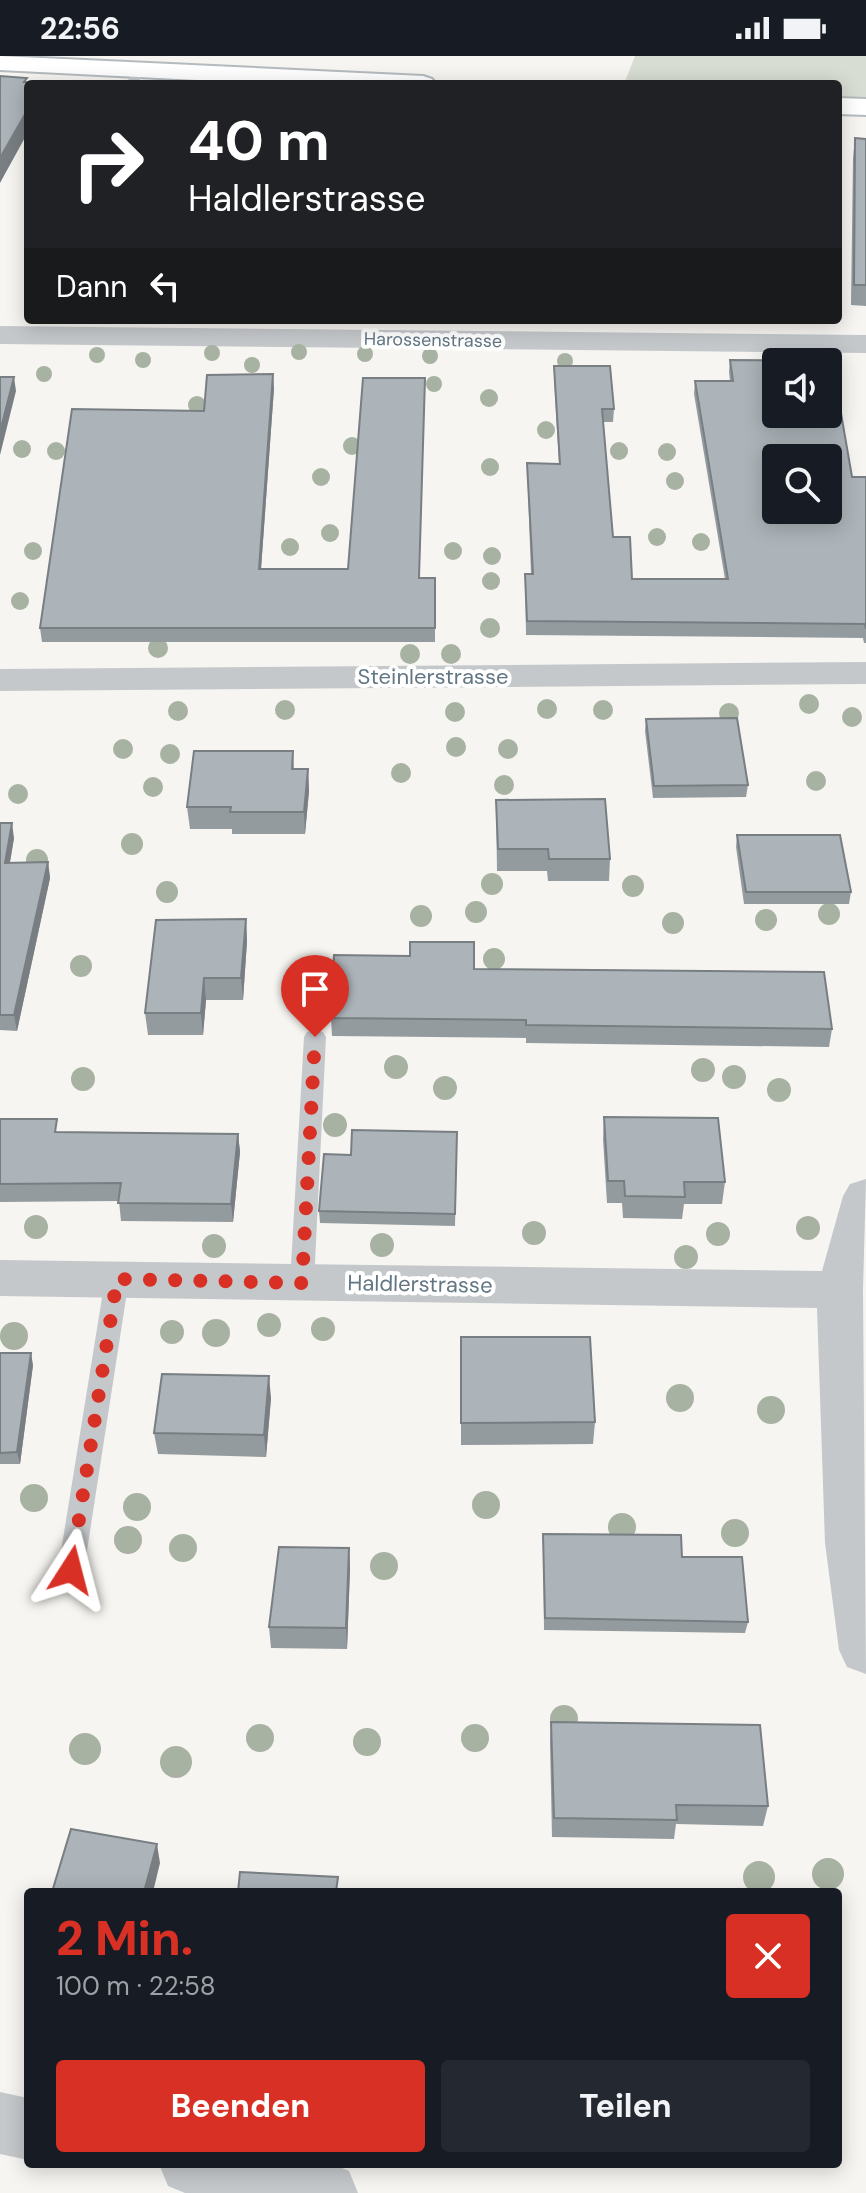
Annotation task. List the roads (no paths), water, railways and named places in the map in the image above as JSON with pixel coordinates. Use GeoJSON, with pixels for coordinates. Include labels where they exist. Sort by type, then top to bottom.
{"type":"FeatureCollection","features":[{"type":"Feature","properties":{"kind":"street"},"geometry":{"type":"LineString","coordinates":[[0,62],[136,77],[259,80]]}},
{"type":"Feature","properties":{"kind":"street"},"geometry":{"type":"LineString","coordinates":[[842,106],[866,107]]}},
{"type":"Feature","properties":{"kind":"street","name":"Harossenstrasse"},"geometry":{"type":"LineString","coordinates":[[0,335],[866,344]]}},
{"type":"Feature","properties":{"kind":"street","name":"Steinlerstrasse"},"geometry":{"type":"LineString","coordinates":[[0,680],[866,673]]}},
{"type":"Feature","properties":{"kind":"street"},"geometry":{"type":"LineString","coordinates":[[866,1196],[840,1290],[851,1543],[866,1650]]}},
{"type":"Feature","properties":{"kind":"street","name":"Haldlerstrasse"},"geometry":{"type":"LineString","coordinates":[[0,1278],[840,1290]]}},
{"type":"Feature","properties":{"kind":"street"},"geometry":{"type":"LineString","coordinates":[[0,2123],[24,2128]]}},
{"type":"Feature","properties":{"kind":"street"},"geometry":{"type":"LineString","coordinates":[[209,2168],[327,2193]]}},
{"type":"Feature","properties":{"kind":"lane"},"geometry":{"type":"LineString","coordinates":[[302,1283],[315,1037]]}},
{"type":"Feature","properties":{"kind":"lane"},"geometry":{"type":"LineString","coordinates":[[71,1570],[117,1279]]}}]}
